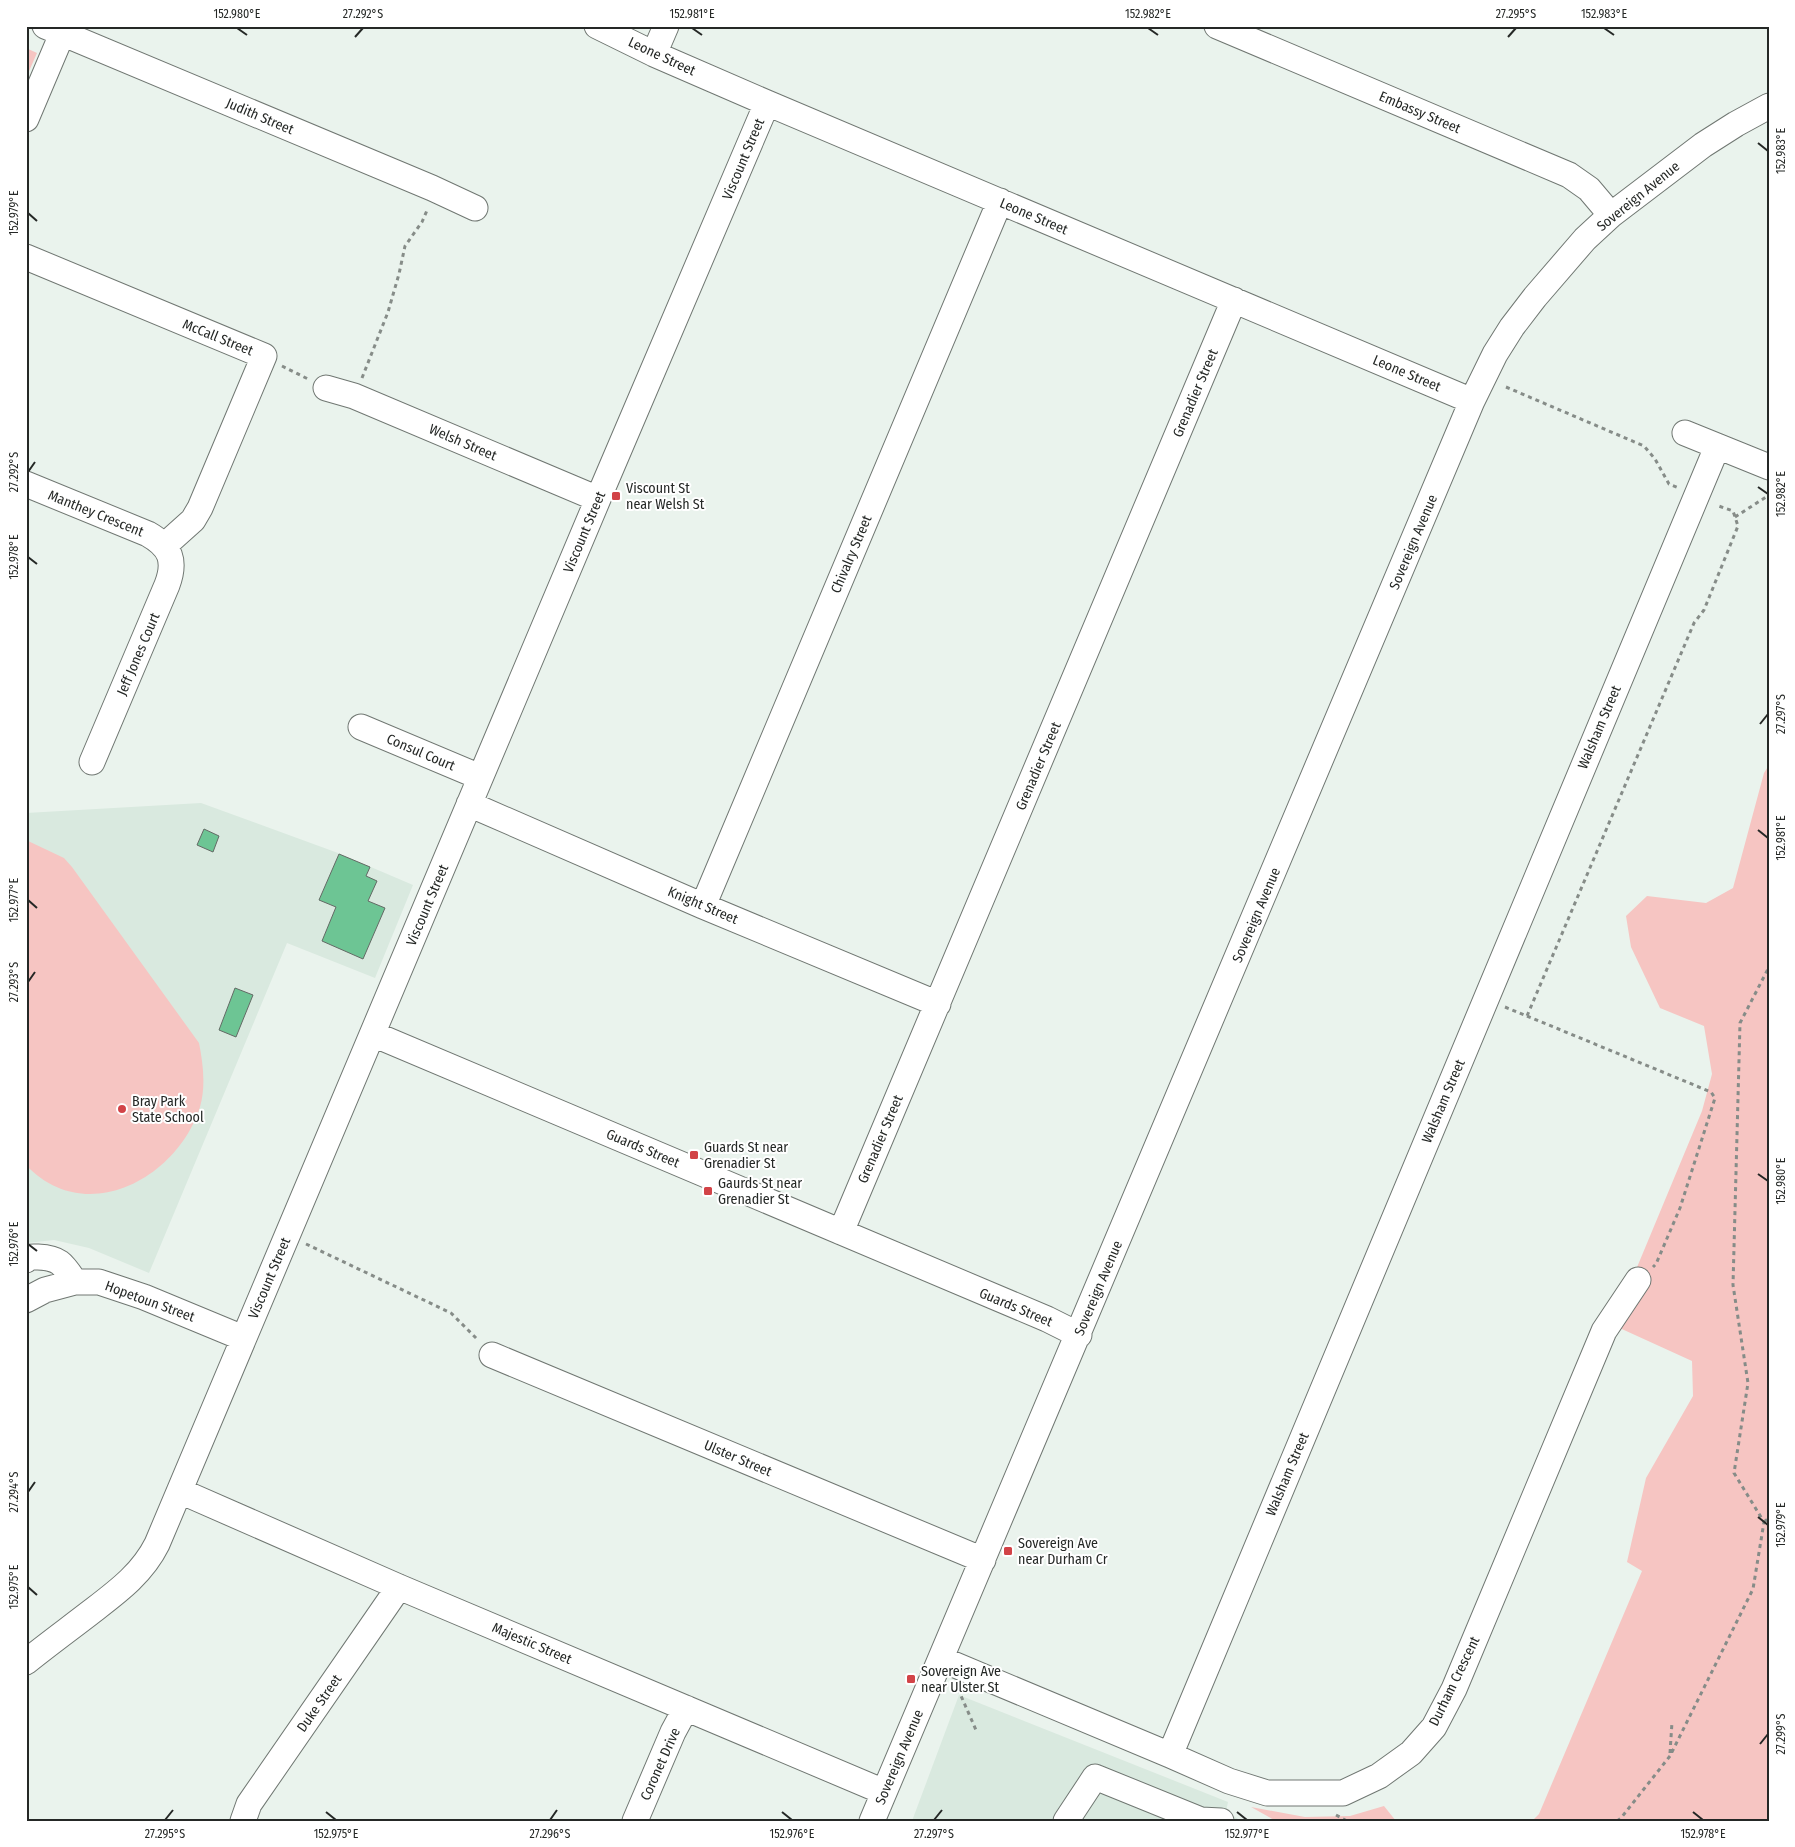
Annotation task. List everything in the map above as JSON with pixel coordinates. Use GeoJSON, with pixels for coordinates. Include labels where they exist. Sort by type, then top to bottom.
{"type":"FeatureCollection","features":[{"type":"Feature","properties":{"kind":"street","name":"Leone Street"},"geometry":{"type":"LineString","coordinates":[[597,26],[654,54],[767,103],[1472,401]]}},
{"type":"Feature","properties":{"kind":"street"},"geometry":{"type":"LineString","coordinates":[[654,54],[666,26]]}},
{"type":"Feature","properties":{"kind":"street","name":"Embassy Street"},"geometry":{"type":"LineString","coordinates":[[1217,26],[1569,175],[1589,189],[1611,215]]}},
{"type":"Feature","properties":{"kind":"street"},"geometry":{"type":"LineString","coordinates":[[26,119],[53,30]]}},
{"type":"Feature","properties":{"kind":"street","name":"Judith Street"},"geometry":{"type":"LineString","coordinates":[[53,30],[432,188],[475,208]]}},
{"type":"Feature","properties":{"kind":"street","name":"Viscount Street"},"geometry":{"type":"LineString","coordinates":[[26,1662],[122,1589],[149,1560],[180,1491],[480,777],[767,103]]}},
{"type":"Feature","properties":{"kind":"street","name":"Sovereign Avenue"},"geometry":{"type":"LineString","coordinates":[[872,1821],[1079,1335],[1472,401],[1495,354],[1512,327],[1564,263],[1585,239],[1611,215],[1703,145],[1769,106]]}},
{"type":"Feature","properties":{"kind":"street","name":"Chivalry Street"},"geometry":{"type":"LineString","coordinates":[[703,906],[1000,201]]}},
{"type":"Feature","properties":{"kind":"street","name":"McCall Street"},"geometry":{"type":"LineString","coordinates":[[26,257],[264,356],[200,508],[193,520],[164,546]]}},
{"type":"Feature","properties":{"kind":"street","name":"Grenadier Street"},"geometry":{"type":"LineString","coordinates":[[841,1232],[1234,300]]}},
{"type":"Feature","properties":{"kind":"street","name":"Welsh Street"},"geometry":{"type":"LineString","coordinates":[[326,388],[354,396],[598,499]]}},
{"type":"Feature","properties":{"kind":"street"},"geometry":{"type":"LineString","coordinates":[[1685,433],[1769,467]]}},
{"type":"Feature","properties":{"kind":"street","name":"Walsham Street"},"geometry":{"type":"LineString","coordinates":[[1170,1754],[1716,447]]}},
{"type":"Feature","properties":{"kind":"street","name":"Manthey Crescent"},"geometry":{"type":"LineString","coordinates":[[26,484],[148,534],[156,538],[164,546]]}},
{"type":"Feature","properties":{"kind":"street","name":"Jeff Jones Court"},"geometry":{"type":"LineString","coordinates":[[92,762],[170,575],[172,564],[170,555],[164,546]]}},
{"type":"Feature","properties":{"kind":"street","name":"Consul Court"},"geometry":{"type":"LineString","coordinates":[[361,727],[480,777]]}},
{"type":"Feature","properties":{"kind":"street","name":"Knight Street"},"geometry":{"type":"LineString","coordinates":[[469,804],[703,906],[938,1004]]}},
{"type":"Feature","properties":{"kind":"street","name":"Guards Street"},"geometry":{"type":"LineString","coordinates":[[373,1034],[1047,1319],[1079,1335]]}},
{"type":"Feature","properties":{"kind":"street"},"geometry":{"type":"LineString","coordinates":[[26,1260],[30,1257],[50,1258],[62,1263],[75,1282]]}},
{"type":"Feature","properties":{"kind":"street","name":"Durham Crescent"},"geometry":{"type":"LineString","coordinates":[[941,1659],[1170,1754],[1229,1781],[1267,1793],[1343,1794],[1379,1776],[1411,1754],[1434,1727],[1454,1689],[1604,1330],[1638,1280]]}},
{"type":"Feature","properties":{"kind":"street","name":"Hopetoun Street"},"geometry":{"type":"LineString","coordinates":[[26,1300],[46,1290],[75,1282],[99,1282],[121,1288],[189,1314],[243,1338]]}},
{"type":"Feature","properties":{"kind":"street","name":"Ulster Street"},"geometry":{"type":"LineString","coordinates":[[492,1355],[983,1560]]}},
{"type":"Feature","properties":{"kind":"street","name":"Majestic Street"},"geometry":{"type":"LineString","coordinates":[[180,1491],[399,1587],[884,1792]]}},
{"type":"Feature","properties":{"kind":"street","name":"Duke Street"},"geometry":{"type":"LineString","coordinates":[[244,1821],[249,1804],[399,1587]]}},
{"type":"Feature","properties":{"kind":"street","name":"Coronet Drive"},"geometry":{"type":"LineString","coordinates":[[635,1821],[673,1732],[686,1708]]}},
{"type":"Feature","properties":{"kind":"street"},"geometry":{"type":"LineString","coordinates":[[1066,1821],[1095,1777],[1201,1820],[1220,1821]]}},
{"type":"Feature","properties":{"kind":"path"},"geometry":{"type":"LineString","coordinates":[[354,396],[388,312],[405,246],[425,216],[432,188]]}},
{"type":"Feature","properties":{"kind":"path"},"geometry":{"type":"LineString","coordinates":[[264,356],[326,388]]}},
{"type":"Feature","properties":{"kind":"path"},"geometry":{"type":"LineString","coordinates":[[1506,387],[1644,446],[1655,459],[1669,484],[1687,492]]}},
{"type":"Feature","properties":{"kind":"path"},"geometry":{"type":"LineString","coordinates":[[1735,517],[1766,498],[1769,491]]}},
{"type":"Feature","properties":{"kind":"path"},"geometry":{"type":"LineString","coordinates":[[1527,1016],[1694,623],[1704,610],[1738,526],[1733,511],[1708,502]]}},
{"type":"Feature","properties":{"kind":"path"},"geometry":{"type":"LineString","coordinates":[[1617,1821],[1670,1756],[1753,1589],[1764,1522],[1734,1473],[1748,1383],[1733,1285],[1740,1023],[1769,967]]}},
{"type":"Feature","properties":{"kind":"path"},"geometry":{"type":"LineString","coordinates":[[1503,1006],[1711,1092],[1715,1098],[1680,1208],[1672,1227],[1656,1264],[1638,1280]]}},
{"type":"Feature","properties":{"kind":"path"},"geometry":{"type":"LineString","coordinates":[[305,1244],[451,1313],[492,1355]]}},
{"type":"Feature","properties":{"kind":"path"},"geometry":{"type":"LineString","coordinates":[[1764,1522],[1769,1518]]}},
{"type":"Feature","properties":{"kind":"path"},"geometry":{"type":"LineString","coordinates":[[958,1689],[976,1730]]}},
{"type":"Feature","properties":{"kind":"path"},"geometry":{"type":"LineString","coordinates":[[1670,1756],[1672,1722]]}},
{"type":"Feature","properties":{"kind":"shaded area"},"geometry":{"type":"Polygon","coordinates":[[[26,48],[37,53],[26,78],[26,48]]]}},
{"type":"Feature","properties":{"kind":"shaded area"},"geometry":{"type":"Polygon","coordinates":[[[1769,765],[1769,1821],[1532,1821],[1539,1814],[1642,1571],[1627,1562],[1646,1478],[1693,1396],[1692,1361],[1613,1325],[1702,1111],[1712,1074],[1704,1026],[1660,1008],[1631,947],[1626,916],[1647,896],[1706,903],[1733,888],[1764,773],[1769,765]]]}},
{"type":"Feature","properties":{"kind":"shaded area","name":"Bray Park State School"},"geometry":{"type":"Polygon","coordinates":[[[201,803],[338,853],[413,885],[375,978],[287,943],[149,1273],[89,1248],[54,1240],[26,1243],[26,813],[201,803]]]}},
{"type":"Feature","properties":{"kind":"shaded area"},"geometry":{"type":"Polygon","coordinates":[[[26,840],[64,858],[72,867],[199,1043],[203,1067],[203,1091],[200,1107],[188,1133],[171,1155],[150,1174],[126,1187],[101,1193],[75,1193],[49,1184],[26,1165],[26,840]]]}},
{"type":"Feature","properties":{"kind":"shaded area"},"geometry":{"type":"Polygon","coordinates":[[[959,1695],[1228,1802],[1226,1811],[1241,1821],[912,1821],[959,1695]]]}},
{"type":"Feature","properties":{"kind":"shaded area"},"geometry":{"type":"Polygon","coordinates":[[[1384,1806],[1396,1821],[1276,1821],[1251,1807],[1305,1817],[1350,1816],[1384,1806]]]}},
{"type":"Feature","properties":{"kind":"building"},"geometry":{"type":"Polygon","coordinates":[[[204,829],[219,836],[213,852],[197,845],[204,829]]]}},
{"type":"Feature","properties":{"kind":"building"},"geometry":{"type":"Polygon","coordinates":[[[339,854],[370,867],[366,876],[377,881],[368,901],[385,908],[363,959],[322,941],[336,907],[319,900],[339,854]]]}},
{"type":"Feature","properties":{"kind":"building"},"geometry":{"type":"Polygon","coordinates":[[[235,988],[253,995],[236,1037],[219,1030],[235,988]]]}},
{"type":"Feature","properties":{"kind":"place","name":"Viscount St near Welsh St"},"geometry":{"type":"Point","coordinates":[616,496]}},
{"type":"Feature","properties":{"kind":"place","name":"Bray Park State School"},"geometry":{"type":"Point","coordinates":[122,1109]}},
{"type":"Feature","properties":{"kind":"place","name":"Guards St near Grenadier St"},"geometry":{"type":"Point","coordinates":[694,1155]}},
{"type":"Feature","properties":{"kind":"place","name":"Gaurds St near Grenadier St"},"geometry":{"type":"Point","coordinates":[708,1191]}},
{"type":"Feature","properties":{"kind":"place","name":"Sovereign Ave near Durham Cr"},"geometry":{"type":"Point","coordinates":[1008,1551]}},
{"type":"Feature","properties":{"kind":"place","name":"Sovereign Ave near Ulster St"},"geometry":{"type":"Point","coordinates":[911,1679]}}]}
